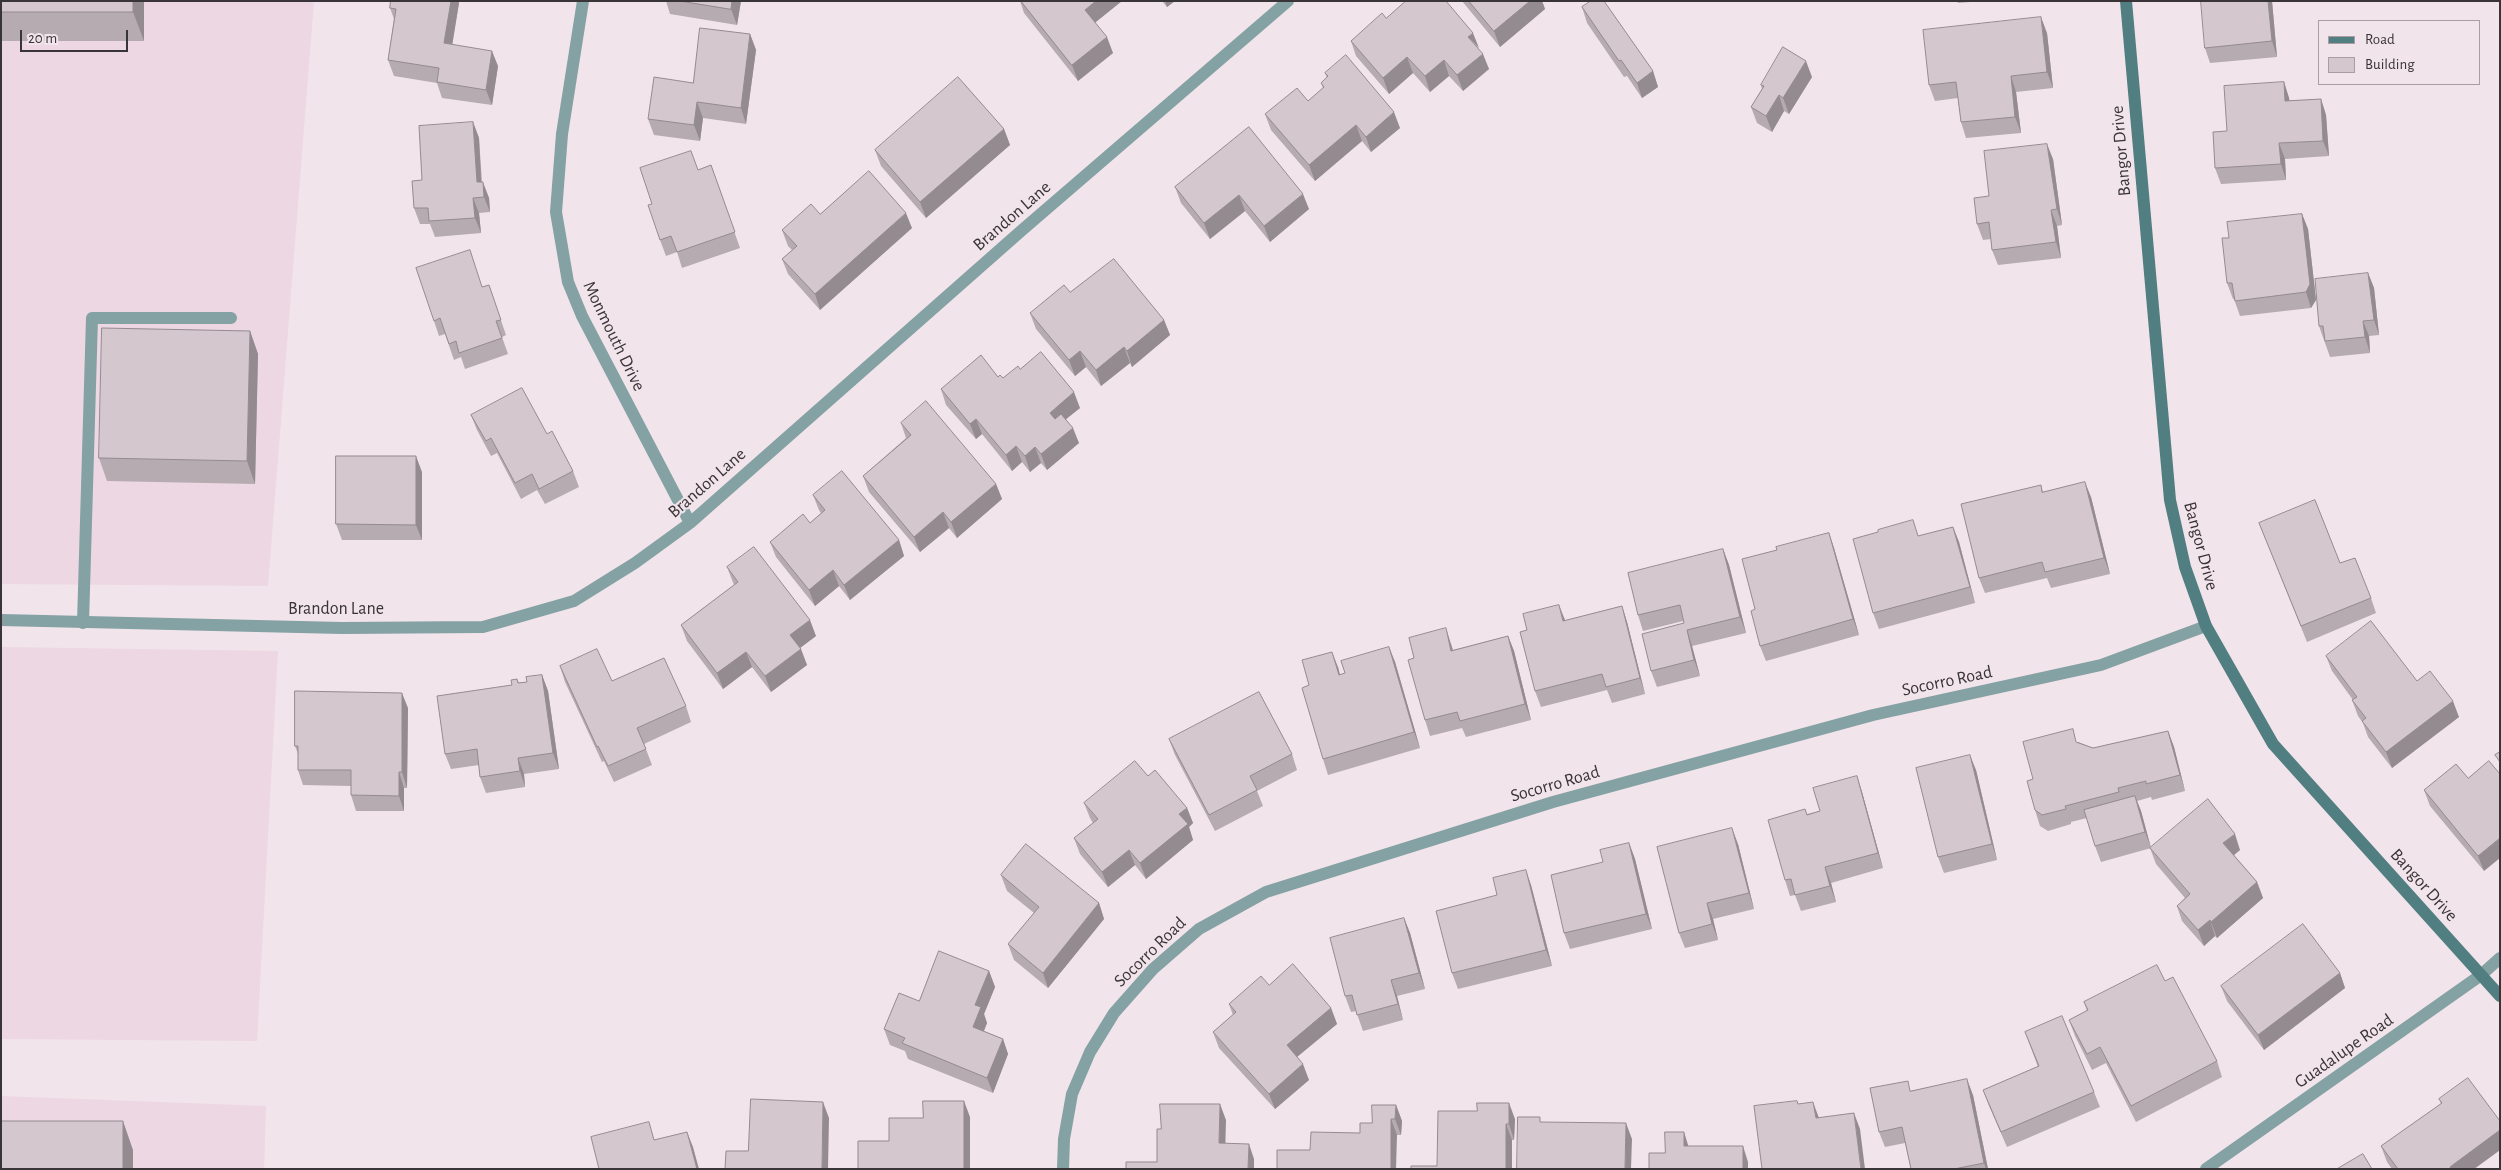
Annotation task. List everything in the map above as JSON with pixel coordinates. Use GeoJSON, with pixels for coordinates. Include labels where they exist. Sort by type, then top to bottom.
{"type":"FeatureCollection","features":[{"type":"Feature","properties":{"kind":"street","name":"Monmouth Drive"},"geometry":{"type":"LineString","coordinates":[[583,1],[562,134],[556,212],[568,282],[582,316],[690,523]]}},
{"type":"Feature","properties":{"kind":"street","name":"Brandon Lane"},"geometry":{"type":"LineString","coordinates":[[1,620],[342,628],[483,626],[574,601],[635,563],[690,523],[1021,231],[1288,1]]}},
{"type":"Feature","properties":{"kind":"street","name":"Bangor Drive"},"geometry":{"type":"LineString","coordinates":[[2126,1],[2170,500],[2185,567],[2206,626],[2273,744],[2500,996]]}},
{"type":"Feature","properties":{"kind":"street"},"geometry":{"type":"LineString","coordinates":[[83,622],[92,318],[231,318]]}},
{"type":"Feature","properties":{"kind":"street","name":"Socorro Road"},"geometry":{"type":"LineString","coordinates":[[1063,1169],[1064,1139],[1072,1094],[1090,1052],[1114,1012],[1153,969],[1199,929],[1266,892],[1572,796],[1873,715],[2101,665],[2206,626]]}},
{"type":"Feature","properties":{"kind":"street","name":"Guadalupe Road"},"geometry":{"type":"LineString","coordinates":[[2206,1169],[2482,975],[2500,958]]}},
{"type":"Feature","properties":{"kind":"shaded area"},"geometry":{"type":"Polygon","coordinates":[[[1,1],[314,1],[268,586],[1,584],[1,1]]]}},
{"type":"Feature","properties":{"kind":"shaded area"},"geometry":{"type":"Polygon","coordinates":[[[1,647],[278,651],[257,1041],[1,1039],[1,647]]]}},
{"type":"Feature","properties":{"kind":"shaded area"},"geometry":{"type":"Polygon","coordinates":[[[1,1096],[266,1106],[264,1169],[1,1169],[1,1096]]]}},
{"type":"Feature","properties":{"kind":"building"},"geometry":{"type":"Polygon","coordinates":[[[1,1],[133,1],[133,12],[1,12],[1,1]]]}},
{"type":"Feature","properties":{"kind":"building"},"geometry":{"type":"Polygon","coordinates":[[[391,1],[451,1],[444,43],[492,51],[486,90],[437,82],[439,68],[388,60],[396,9],[390,8],[391,1]]]}},
{"type":"Feature","properties":{"kind":"building"},"geometry":{"type":"Polygon","coordinates":[[[680,1],[732,1],[731,9],[680,1]]]}},
{"type":"Feature","properties":{"kind":"building"},"geometry":{"type":"Polygon","coordinates":[[[1021,1],[1096,1],[1085,10],[1107,37],[1072,65],[1021,1]]]}},
{"type":"Feature","properties":{"kind":"building"},"geometry":{"type":"Polygon","coordinates":[[[1406,1],[1446,1],[1473,33],[1468,37],[1483,54],[1457,75],[1444,60],[1425,76],[1407,57],[1383,78],[1351,41],[1382,13],[1386,18],[1406,1]]]}},
{"type":"Feature","properties":{"kind":"building"},"geometry":{"type":"Polygon","coordinates":[[[1469,1],[1530,1],[1494,31],[1469,1]]]}},
{"type":"Feature","properties":{"kind":"building"},"geometry":{"type":"Polygon","coordinates":[[[1591,1],[1604,1],[1653,71],[1637,83],[1621,60],[1619,61],[1582,7],[1591,1]]]}},
{"type":"Feature","properties":{"kind":"building"},"geometry":{"type":"Polygon","coordinates":[[[2201,1],[2268,1],[2272,41],[2205,48],[2201,1]]]}},
{"type":"Feature","properties":{"kind":"building"},"geometry":{"type":"Polygon","coordinates":[[[2041,17],[2047,72],[2011,76],[2015,117],[1961,122],[1956,82],[1929,85],[1923,30],[2041,17]]]}},
{"type":"Feature","properties":{"kind":"building"},"geometry":{"type":"Polygon","coordinates":[[[700,28],[750,34],[741,108],[697,102],[694,125],[648,119],[654,77],[693,83],[700,28]]]}},
{"type":"Feature","properties":{"kind":"building"},"geometry":{"type":"Polygon","coordinates":[[[1783,47],[1806,61],[1783,98],[1779,95],[1766,116],[1751,107],[1764,86],[1761,85],[1783,47]]]}},
{"type":"Feature","properties":{"kind":"building"},"geometry":{"type":"Polygon","coordinates":[[[1346,55],[1394,112],[1366,137],[1356,125],[1309,165],[1265,114],[1297,88],[1308,101],[1324,87],[1321,83],[1328,76],[1325,73],[1346,55]]]}},
{"type":"Feature","properties":{"kind":"building"},"geometry":{"type":"Polygon","coordinates":[[[958,77],[1004,129],[920,202],[875,150],[958,77]]]}},
{"type":"Feature","properties":{"kind":"building"},"geometry":{"type":"Polygon","coordinates":[[[2284,82],[2285,101],[2321,99],[2323,141],[2279,143],[2281,164],[2215,168],[2213,132],[2227,131],[2224,86],[2284,82]]]}},
{"type":"Feature","properties":{"kind":"building"},"geometry":{"type":"Polygon","coordinates":[[[473,122],[477,182],[483,182],[484,197],[473,198],[475,218],[429,221],[428,208],[414,208],[412,181],[422,180],[419,126],[473,122]]]}},
{"type":"Feature","properties":{"kind":"building"},"geometry":{"type":"Polygon","coordinates":[[[1249,127],[1303,194],[1264,226],[1239,195],[1204,223],[1175,187],[1249,127]]]}},
{"type":"Feature","properties":{"kind":"building"},"geometry":{"type":"Polygon","coordinates":[[[2047,144],[2057,209],[2051,210],[2056,242],[1992,250],[1989,222],[1977,224],[1974,198],[1989,196],[1984,151],[2047,144]]]}},
{"type":"Feature","properties":{"kind":"building"},"geometry":{"type":"Polygon","coordinates":[[[691,151],[698,170],[711,165],[735,232],[677,252],[671,236],[660,240],[648,205],[652,204],[640,168],[691,151]]]}},
{"type":"Feature","properties":{"kind":"building"},"geometry":{"type":"Polygon","coordinates":[[[869,171],[906,213],[815,294],[782,259],[797,246],[782,230],[811,204],[820,214],[869,171]]]}},
{"type":"Feature","properties":{"kind":"building"},"geometry":{"type":"Polygon","coordinates":[[[2302,214],[2310,284],[2306,292],[2235,301],[2232,283],[2227,283],[2222,238],[2229,238],[2227,222],[2302,214]]]}},
{"type":"Feature","properties":{"kind":"building"},"geometry":{"type":"Polygon","coordinates":[[[470,250],[482,287],[489,285],[501,320],[496,321],[502,338],[459,353],[456,341],[449,344],[440,318],[434,321],[416,268],[470,250]]]}},
{"type":"Feature","properties":{"kind":"building"},"geometry":{"type":"Polygon","coordinates":[[[1114,259],[1164,320],[1127,351],[1124,347],[1096,370],[1080,351],[1069,360],[1030,313],[1064,285],[1070,292],[1114,259]]]}},
{"type":"Feature","properties":{"kind":"building"},"geometry":{"type":"Polygon","coordinates":[[[2368,273],[2374,320],[2363,321],[2365,337],[2325,341],[2323,326],[2319,326],[2315,279],[2368,273]]]}},
{"type":"Feature","properties":{"kind":"building"},"geometry":{"type":"Polygon","coordinates":[[[102,328],[250,331],[247,461],[99,458],[102,328]]]}},
{"type":"Feature","properties":{"kind":"building"},"geometry":{"type":"Polygon","coordinates":[[[1041,352],[1074,392],[1050,413],[1055,419],[1061,414],[1073,428],[1041,454],[1035,447],[1025,456],[1016,446],[1006,455],[976,419],[970,424],[941,389],[981,355],[998,377],[1000,375],[1003,378],[1018,366],[1020,369],[1041,352]]]}},
{"type":"Feature","properties":{"kind":"building"},"geometry":{"type":"Polygon","coordinates":[[[522,388],[547,434],[552,431],[573,471],[539,489],[532,474],[515,483],[491,438],[486,441],[471,415],[522,388]]]}},
{"type":"Feature","properties":{"kind":"building"},"geometry":{"type":"Polygon","coordinates":[[[926,401],[996,484],[951,522],[943,512],[914,537],[863,476],[911,435],[901,423],[926,401]]]}},
{"type":"Feature","properties":{"kind":"building"},"geometry":{"type":"Polygon","coordinates":[[[336,456],[416,456],[416,525],[336,524],[336,456]]]}},
{"type":"Feature","properties":{"kind":"building"},"geometry":{"type":"Polygon","coordinates":[[[842,471],[899,540],[844,585],[833,570],[809,590],[770,542],[803,514],[810,523],[825,510],[813,495],[842,471]]]}},
{"type":"Feature","properties":{"kind":"building"},"geometry":{"type":"Polygon","coordinates":[[[2085,482],[2104,558],[2045,572],[2042,562],[1979,578],[1961,504],[2041,485],[2042,492],[2085,482]]]}},
{"type":"Feature","properties":{"kind":"building"},"geometry":{"type":"Polygon","coordinates":[[[2315,500],[2340,563],[2355,558],[2371,598],[2301,626],[2259,523],[2315,500]]]}},
{"type":"Feature","properties":{"kind":"building"},"geometry":{"type":"Polygon","coordinates":[[[1913,520],[1918,536],[1953,527],[1970,587],[1873,613],[1853,539],[1913,520]]]}},
{"type":"Feature","properties":{"kind":"building"},"geometry":{"type":"Polygon","coordinates":[[[1829,533],[1853,619],[1760,646],[1751,611],[1755,609],[1742,559],[1777,550],[1776,547],[1829,533]]]}},
{"type":"Feature","properties":{"kind":"building"},"geometry":{"type":"Polygon","coordinates":[[[754,547],[810,620],[790,635],[801,649],[765,676],[746,652],[717,673],[681,625],[738,582],[727,567],[754,547]]]}},
{"type":"Feature","properties":{"kind":"building"},"geometry":{"type":"Polygon","coordinates":[[[1723,549],[1740,617],[1687,630],[1694,660],[1651,671],[1642,634],[1684,623],[1680,605],[1638,615],[1628,573],[1723,549]]]}},
{"type":"Feature","properties":{"kind":"building"},"geometry":{"type":"Polygon","coordinates":[[[1559,605],[1563,621],[1622,606],[1640,678],[1606,687],[1602,674],[1535,691],[1520,632],[1527,630],[1523,614],[1559,605]]]}},
{"type":"Feature","properties":{"kind":"building"},"geometry":{"type":"Polygon","coordinates":[[[2371,621],[2417,681],[2430,671],[2453,701],[2386,752],[2362,721],[2366,718],[2352,700],[2357,697],[2326,656],[2371,621]]]}},
{"type":"Feature","properties":{"kind":"building"},"geometry":{"type":"Polygon","coordinates":[[[1446,628],[1451,651],[1508,636],[1525,704],[1460,721],[1457,712],[1425,720],[1408,660],[1414,658],[1409,638],[1446,628]]]}},
{"type":"Feature","properties":{"kind":"building"},"geometry":{"type":"Polygon","coordinates":[[[1389,647],[1414,732],[1323,759],[1302,688],[1309,685],[1302,660],[1332,652],[1339,675],[1345,673],[1341,661],[1389,647]]]}},
{"type":"Feature","properties":{"kind":"building"},"geometry":{"type":"Polygon","coordinates":[[[597,649],[612,681],[664,658],[686,706],[637,728],[646,749],[608,766],[597,747],[560,666],[597,649]]]}},
{"type":"Feature","properties":{"kind":"building"},"geometry":{"type":"Polygon","coordinates":[[[542,675],[553,753],[518,758],[520,771],[480,777],[477,749],[445,754],[437,696],[512,685],[511,680],[517,679],[518,683],[527,682],[526,677],[542,675]]]}},
{"type":"Feature","properties":{"kind":"building"},"geometry":{"type":"Polygon","coordinates":[[[295,691],[402,693],[402,772],[399,772],[399,796],[351,795],[351,770],[298,770],[298,746],[295,746],[295,691]]]}},
{"type":"Feature","properties":{"kind":"building"},"geometry":{"type":"Polygon","coordinates":[[[1259,692],[1292,754],[1250,776],[1257,790],[1209,815],[1169,739],[1259,692]]]}},
{"type":"Feature","properties":{"kind":"building"},"geometry":{"type":"Polygon","coordinates":[[[2073,729],[2076,742],[2093,748],[2168,731],[2180,775],[2146,784],[2146,781],[2118,788],[2119,792],[2065,806],[2066,809],[2042,815],[2035,810],[2027,781],[2033,779],[2023,742],[2073,729]]]}},
{"type":"Feature","properties":{"kind":"building"},"geometry":{"type":"Polygon","coordinates":[[[2500,752],[2500,762],[2495,755],[2500,752]]]}},
{"type":"Feature","properties":{"kind":"building"},"geometry":{"type":"Polygon","coordinates":[[[1970,755],[1992,844],[1938,857],[1916,768],[1970,755]]]}},
{"type":"Feature","properties":{"kind":"building"},"geometry":{"type":"Polygon","coordinates":[[[1135,761],[1148,776],[1155,770],[1187,808],[1179,814],[1188,824],[1140,863],[1129,850],[1102,872],[1074,838],[1098,819],[1084,803],[1135,761]]]}},
{"type":"Feature","properties":{"kind":"building"},"geometry":{"type":"Polygon","coordinates":[[[2489,761],[2500,774],[2500,838],[2478,856],[2424,790],[2456,764],[2468,778],[2489,761]]]}},
{"type":"Feature","properties":{"kind":"building"},"geometry":{"type":"Polygon","coordinates":[[[1857,776],[1878,853],[1825,867],[1830,886],[1795,895],[1791,879],[1785,880],[1768,820],[1805,809],[1807,815],[1820,811],[1813,788],[1857,776]]]}},
{"type":"Feature","properties":{"kind":"building"},"geometry":{"type":"Polygon","coordinates":[[[2135,796],[2145,832],[2095,846],[2084,810],[2135,796]]]}},
{"type":"Feature","properties":{"kind":"building"},"geometry":{"type":"Polygon","coordinates":[[[2208,799],[2235,834],[2223,843],[2257,882],[2211,922],[2210,920],[2198,930],[2177,906],[2190,894],[2150,848],[2208,799]]]}},
{"type":"Feature","properties":{"kind":"building"},"geometry":{"type":"Polygon","coordinates":[[[1732,828],[1749,893],[1707,903],[1712,924],[1679,933],[1657,847],[1732,828]]]}},
{"type":"Feature","properties":{"kind":"building"},"geometry":{"type":"Polygon","coordinates":[[[1629,843],[1646,914],[1564,933],[1551,875],[1603,862],[1600,850],[1629,843]]]}},
{"type":"Feature","properties":{"kind":"building"},"geometry":{"type":"Polygon","coordinates":[[[1026,844],[1099,903],[1043,973],[1008,944],[1039,907],[1001,875],[1026,844]]]}},
{"type":"Feature","properties":{"kind":"building"},"geometry":{"type":"Polygon","coordinates":[[[1526,870],[1546,950],[1452,973],[1436,911],[1497,895],[1493,878],[1526,870]]]}},
{"type":"Feature","properties":{"kind":"building"},"geometry":{"type":"Polygon","coordinates":[[[1404,918],[1419,973],[1391,980],[1398,1004],[1357,1015],[1352,995],[1345,996],[1330,938],[1404,918]]]}},
{"type":"Feature","properties":{"kind":"building"},"geometry":{"type":"Polygon","coordinates":[[[2303,924],[2340,973],[2258,1035],[2221,986],[2303,924]]]}},
{"type":"Feature","properties":{"kind":"building"},"geometry":{"type":"Polygon","coordinates":[[[939,951],[989,971],[975,1005],[981,1007],[973,1027],[1003,1039],[987,1078],[902,1043],[905,1038],[884,1029],[899,993],[919,1001],[939,951]]]}},
{"type":"Feature","properties":{"kind":"building"},"geometry":{"type":"Polygon","coordinates":[[[1293,964],[1331,1008],[1287,1045],[1303,1064],[1269,1094],[1213,1032],[1236,1012],[1229,1004],[1261,976],[1269,985],[1293,964]]]}},
{"type":"Feature","properties":{"kind":"building"},"geometry":{"type":"Polygon","coordinates":[[[2157,965],[2165,981],[2173,977],[2217,1061],[2131,1106],[2100,1047],[2087,1054],[2069,1020],[2088,1010],[2084,1002],[2157,965]]]}},
{"type":"Feature","properties":{"kind":"building"},"geometry":{"type":"Polygon","coordinates":[[[2062,1016],[2094,1092],[2001,1132],[1983,1090],[2039,1066],[2025,1032],[2062,1016]]]}},
{"type":"Feature","properties":{"kind":"building"},"geometry":{"type":"Polygon","coordinates":[[[2468,1078],[2500,1121],[2500,1130],[2450,1167],[2451,1169],[2398,1169],[2381,1146],[2442,1103],[2439,1099],[2468,1078]]]}},
{"type":"Feature","properties":{"kind":"building"},"geometry":{"type":"Polygon","coordinates":[[[1967,1079],[1984,1163],[1954,1169],[1911,1169],[1902,1127],[1879,1132],[1870,1088],[1908,1081],[1910,1091],[1967,1079]]]}},
{"type":"Feature","properties":{"kind":"building"},"geometry":{"type":"Polygon","coordinates":[[[751,1099],[823,1102],[822,1169],[725,1169],[726,1151],[748,1151],[751,1099]]]}},
{"type":"Feature","properties":{"kind":"building"},"geometry":{"type":"Polygon","coordinates":[[[923,1101],[964,1101],[964,1169],[858,1169],[858,1141],[889,1141],[889,1118],[923,1118],[923,1101]]]}},
{"type":"Feature","properties":{"kind":"building"},"geometry":{"type":"Polygon","coordinates":[[[1797,1101],[1798,1104],[1813,1102],[1816,1118],[1854,1113],[1861,1169],[1762,1169],[1754,1106],[1797,1101]]]}},
{"type":"Feature","properties":{"kind":"building"},"geometry":{"type":"Polygon","coordinates":[[[1477,1103],[1509,1103],[1509,1124],[1506,1124],[1506,1169],[1411,1169],[1411,1166],[1437,1166],[1438,1111],[1477,1111],[1477,1103]]]}},
{"type":"Feature","properties":{"kind":"building"},"geometry":{"type":"Polygon","coordinates":[[[1160,1104],[1220,1104],[1219,1143],[1249,1144],[1248,1169],[1126,1169],[1126,1162],[1157,1162],[1157,1129],[1161,1129],[1160,1104]]]}},
{"type":"Feature","properties":{"kind":"building"},"geometry":{"type":"Polygon","coordinates":[[[1372,1105],[1396,1105],[1395,1119],[1391,1119],[1391,1169],[1277,1169],[1277,1150],[1310,1150],[1311,1132],[1360,1133],[1360,1123],[1372,1123],[1372,1105]]]}},
{"type":"Feature","properties":{"kind":"building"},"geometry":{"type":"Polygon","coordinates":[[[1518,1117],[1540,1117],[1540,1122],[1626,1123],[1625,1169],[1517,1169],[1518,1117]]]}},
{"type":"Feature","properties":{"kind":"building"},"geometry":{"type":"Polygon","coordinates":[[[1,1121],[123,1121],[123,1169],[1,1169],[1,1121]]]}},
{"type":"Feature","properties":{"kind":"building"},"geometry":{"type":"Polygon","coordinates":[[[649,1122],[654,1140],[687,1132],[697,1169],[599,1169],[591,1137],[649,1122]]]}},
{"type":"Feature","properties":{"kind":"building"},"geometry":{"type":"Polygon","coordinates":[[[1665,1132],[1684,1132],[1684,1146],[1743,1146],[1743,1169],[1649,1169],[1649,1153],[1665,1153],[1665,1132]]]}},
{"type":"Feature","properties":{"kind":"building"},"geometry":{"type":"Polygon","coordinates":[[[2363,1154],[2372,1169],[2337,1169],[2363,1154]]]}}]}
